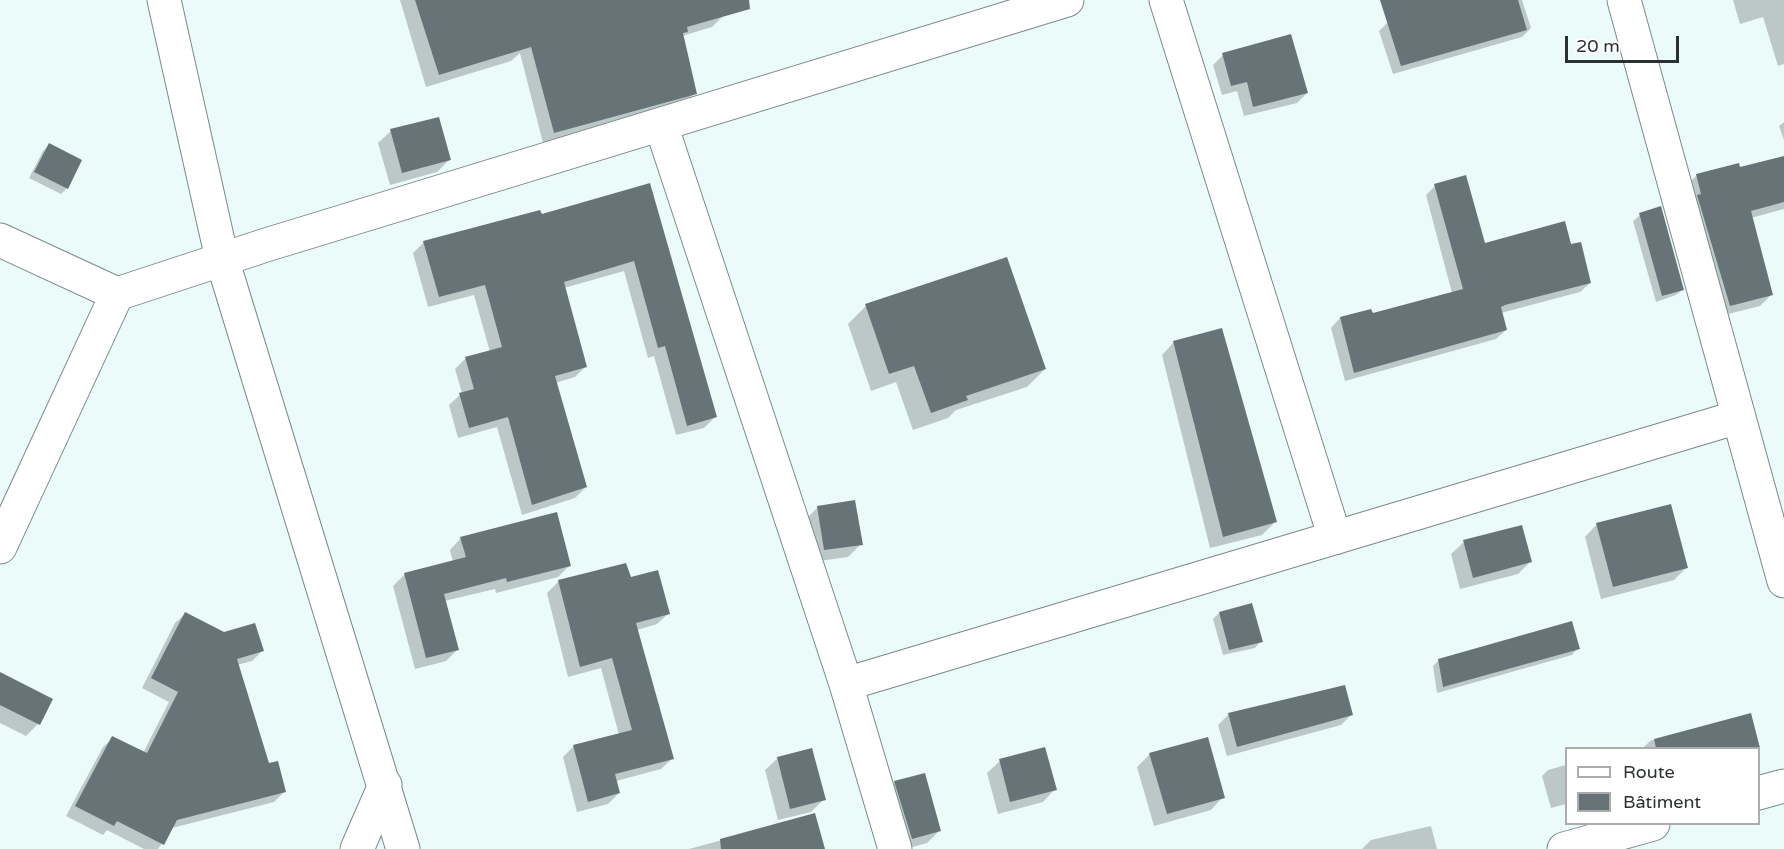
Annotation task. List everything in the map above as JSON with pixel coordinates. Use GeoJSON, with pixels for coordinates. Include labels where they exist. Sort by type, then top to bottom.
{"type":"FeatureCollection","features":[{"type":"Feature","properties":{"kind":"street"},"geometry":{"type":"LineString","coordinates":[[164,0],[222,259],[403,849]]}},
{"type":"Feature","properties":{"kind":"street"},"geometry":{"type":"LineString","coordinates":[[0,240],[117,294],[222,259],[1067,0]]}},
{"type":"Feature","properties":{"kind":"street"},"geometry":{"type":"LineString","coordinates":[[1166,0],[1335,538]]}},
{"type":"Feature","properties":{"kind":"street"},"geometry":{"type":"LineString","coordinates":[[1624,0],[1784,581]]}},
{"type":"Feature","properties":{"kind":"street"},"geometry":{"type":"LineString","coordinates":[[661,124],[846,684],[895,849]]}},
{"type":"Feature","properties":{"kind":"street"},"geometry":{"type":"LineString","coordinates":[[0,547],[117,294]]}},
{"type":"Feature","properties":{"kind":"street"},"geometry":{"type":"LineString","coordinates":[[846,684],[1738,417]]}},
{"type":"Feature","properties":{"kind":"street"},"geometry":{"type":"LineString","coordinates":[[357,849],[385,785]]}},
{"type":"Feature","properties":{"kind":"street"},"geometry":{"type":"LineString","coordinates":[[1760,792],[1784,786]]}},
{"type":"Feature","properties":{"kind":"street"},"geometry":{"type":"LineString","coordinates":[[1564,849],[1649,825]]}},
{"type":"Feature","properties":{"kind":"building"},"geometry":{"type":"Polygon","coordinates":[[[415,0],[749,0],[750,9],[687,27],[688,32],[683,33],[697,94],[554,133],[531,47],[439,75],[415,0]]]}},
{"type":"Feature","properties":{"kind":"building"},"geometry":{"type":"Polygon","coordinates":[[[1380,0],[1518,0],[1527,30],[1401,66],[1380,0]]]}},
{"type":"Feature","properties":{"kind":"building"},"geometry":{"type":"Polygon","coordinates":[[[1291,34],[1308,93],[1253,107],[1247,82],[1231,86],[1222,53],[1291,34]]]}},
{"type":"Feature","properties":{"kind":"building"},"geometry":{"type":"Polygon","coordinates":[[[439,117],[451,160],[402,173],[390,129],[439,117]]]}},
{"type":"Feature","properties":{"kind":"building"},"geometry":{"type":"Polygon","coordinates":[[[49,143],[82,160],[68,189],[34,172],[49,143]]]}},
{"type":"Feature","properties":{"kind":"building"},"geometry":{"type":"Polygon","coordinates":[[[1784,156],[1784,202],[1751,211],[1773,295],[1730,306],[1697,195],[1701,194],[1696,174],[1739,163],[1740,167],[1784,156]]]}},
{"type":"Feature","properties":{"kind":"building"},"geometry":{"type":"Polygon","coordinates":[[[1466,175],[1485,243],[1565,221],[1571,244],[1581,242],[1591,283],[1501,307],[1507,330],[1354,373],[1340,317],[1371,309],[1373,313],[1463,289],[1434,184],[1466,175]]]}},
{"type":"Feature","properties":{"kind":"building"},"geometry":{"type":"Polygon","coordinates":[[[650,183],[717,417],[687,426],[665,346],[658,348],[634,261],[564,282],[587,367],[555,376],[587,487],[532,505],[508,417],[469,428],[459,393],[474,389],[465,357],[502,347],[485,285],[439,297],[423,241],[540,210],[542,214],[650,183]]]}},
{"type":"Feature","properties":{"kind":"building"},"geometry":{"type":"Polygon","coordinates":[[[1661,206],[1684,290],[1662,296],[1639,213],[1661,206]]]}},
{"type":"Feature","properties":{"kind":"building"},"geometry":{"type":"Polygon","coordinates":[[[1007,257],[1046,369],[966,396],[968,400],[931,413],[914,366],[889,374],[865,304],[1007,257]]]}},
{"type":"Feature","properties":{"kind":"building"},"geometry":{"type":"Polygon","coordinates":[[[1222,328],[1277,522],[1223,537],[1173,341],[1222,328]]]}},
{"type":"Feature","properties":{"kind":"building"},"geometry":{"type":"Polygon","coordinates":[[[855,500],[863,545],[824,550],[817,506],[855,500]]]}},
{"type":"Feature","properties":{"kind":"building"},"geometry":{"type":"Polygon","coordinates":[[[1671,504],[1688,568],[1613,587],[1596,523],[1671,504]]]}},
{"type":"Feature","properties":{"kind":"building"},"geometry":{"type":"Polygon","coordinates":[[[557,512],[571,566],[507,582],[506,578],[444,594],[459,650],[426,658],[404,573],[466,557],[460,537],[557,512]]]}},
{"type":"Feature","properties":{"kind":"building"},"geometry":{"type":"Polygon","coordinates":[[[1522,525],[1532,562],[1473,578],[1463,540],[1522,525]]]}},
{"type":"Feature","properties":{"kind":"building"},"geometry":{"type":"Polygon","coordinates":[[[626,563],[631,577],[658,570],[670,614],[636,623],[674,759],[615,774],[620,793],[588,802],[573,745],[632,730],[612,658],[580,667],[558,580],[626,563]]]}},
{"type":"Feature","properties":{"kind":"building"},"geometry":{"type":"Polygon","coordinates":[[[1252,603],[1263,642],[1229,650],[1219,612],[1252,603]]]}},
{"type":"Feature","properties":{"kind":"building"},"geometry":{"type":"Polygon","coordinates":[[[185,612],[224,632],[255,623],[264,651],[237,659],[269,763],[278,761],[286,792],[177,820],[164,845],[117,821],[114,826],[75,806],[112,736],[147,753],[178,692],[151,678],[185,612]]]}},
{"type":"Feature","properties":{"kind":"building"},"geometry":{"type":"Polygon","coordinates":[[[1572,621],[1580,649],[1443,687],[1438,659],[1572,621]]]}},
{"type":"Feature","properties":{"kind":"building"},"geometry":{"type":"Polygon","coordinates":[[[0,672],[53,699],[40,725],[0,705],[0,672]]]}},
{"type":"Feature","properties":{"kind":"building"},"geometry":{"type":"Polygon","coordinates":[[[1345,685],[1353,715],[1237,747],[1228,713],[1345,685]]]}},
{"type":"Feature","properties":{"kind":"building"},"geometry":{"type":"Polygon","coordinates":[[[1751,713],[1760,747],[1656,747],[1654,739],[1751,713]]]}},
{"type":"Feature","properties":{"kind":"building"},"geometry":{"type":"Polygon","coordinates":[[[1208,737],[1225,798],[1167,814],[1149,753],[1208,737]]]}},
{"type":"Feature","properties":{"kind":"building"},"geometry":{"type":"Polygon","coordinates":[[[1045,747],[1057,790],[1010,802],[999,759],[1045,747]]]}},
{"type":"Feature","properties":{"kind":"building"},"geometry":{"type":"Polygon","coordinates":[[[812,748],[826,800],[790,809],[777,757],[812,748]]]}},
{"type":"Feature","properties":{"kind":"building"},"geometry":{"type":"Polygon","coordinates":[[[925,773],[941,831],[912,839],[894,781],[925,773]]]}},
{"type":"Feature","properties":{"kind":"building"},"geometry":{"type":"Polygon","coordinates":[[[815,813],[825,849],[721,849],[720,839],[815,813]]]}}]}
